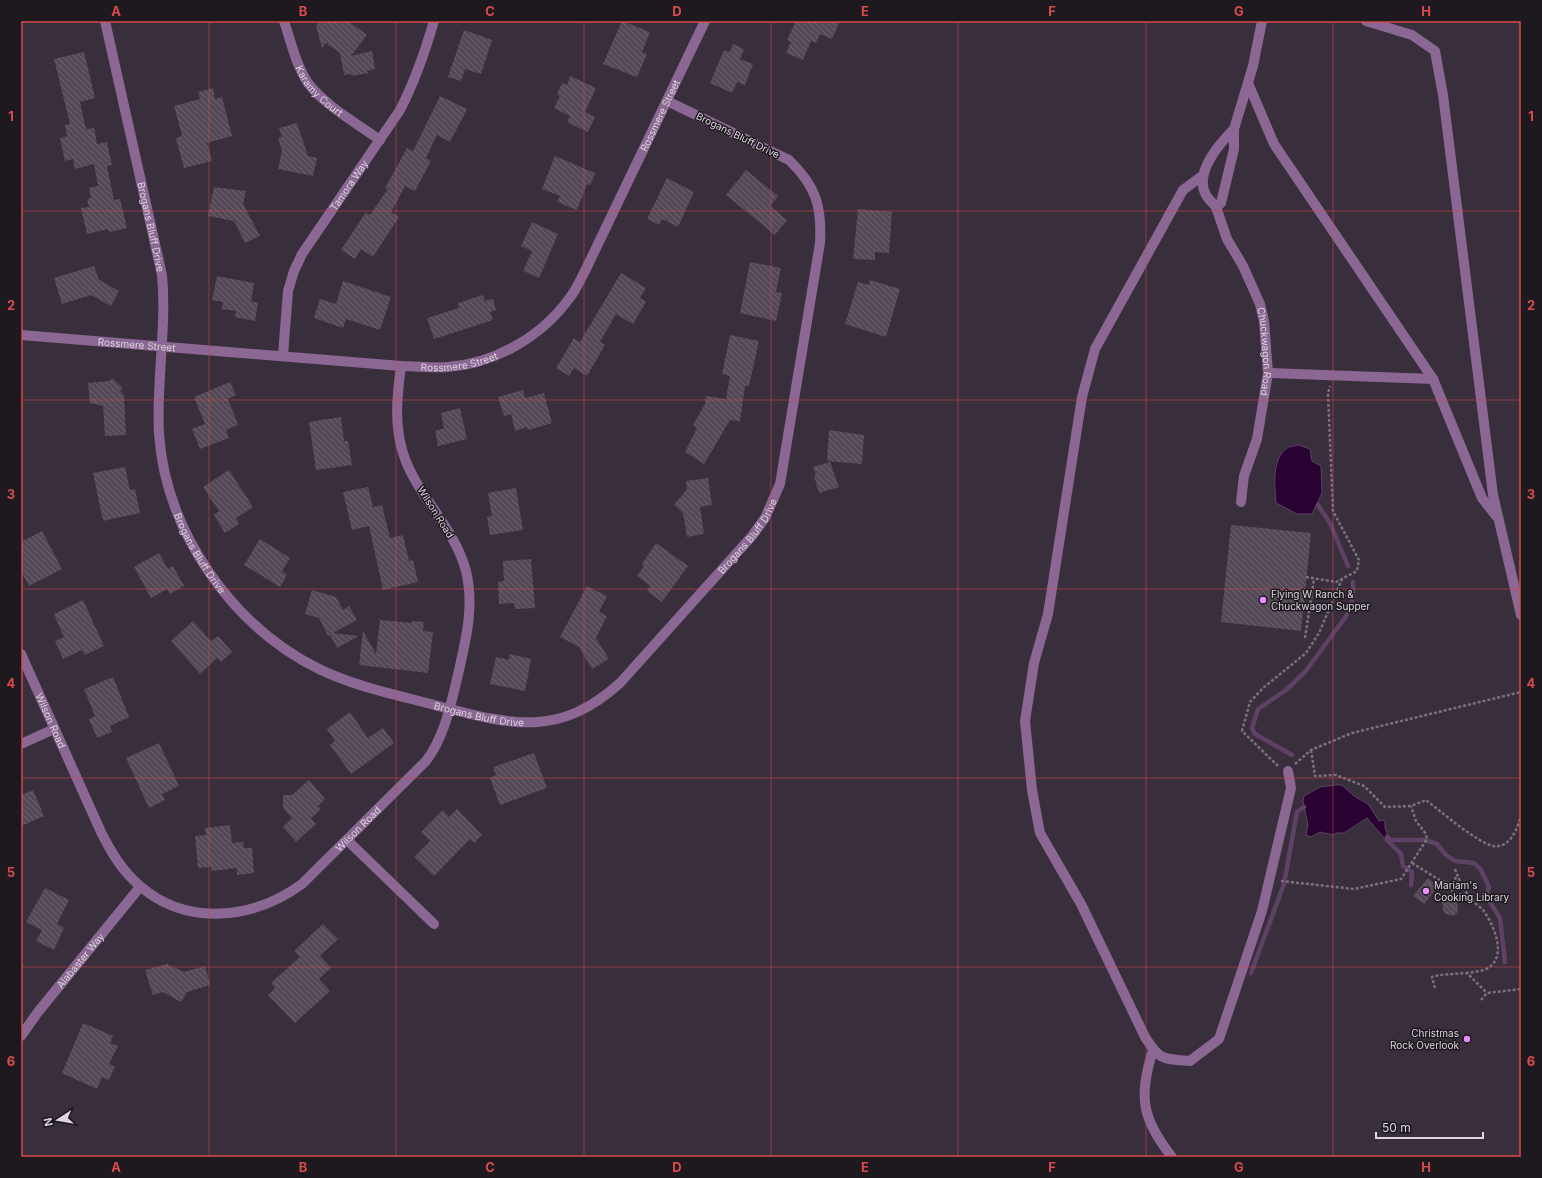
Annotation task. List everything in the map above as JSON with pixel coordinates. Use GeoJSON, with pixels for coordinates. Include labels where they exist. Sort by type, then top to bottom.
{"type":"FeatureCollection","features":[{"type":"Feature","properties":{"kind":"street","name":"Brogans Bluff Drive"},"geometry":{"type":"LineString","coordinates":[[105,21],[162,275],[164,306],[163,346],[158,409],[160,437],[165,468],[172,495],[188,537],[200,559],[215,582],[256,626],[289,652],[320,669],[355,684],[449,709],[504,721],[524,723],[559,720],[590,706],[620,683],[752,536],[765,518],[774,500],[785,460],[820,243],[822,223],[818,204],[812,187],[802,173],[789,160],[667,101]]}},
{"type":"Feature","properties":{"kind":"street","name":"Karamy Court"},"geometry":{"type":"LineString","coordinates":[[284,21],[301,70],[309,84],[320,97],[380,140]]}},
{"type":"Feature","properties":{"kind":"street","name":"Tamora Way"},"geometry":{"type":"LineString","coordinates":[[283,355],[288,291],[294,271],[311,240],[380,140],[412,88],[422,64],[434,21]]}},
{"type":"Feature","properties":{"kind":"street","name":"Rossmere Street"},"geometry":{"type":"LineString","coordinates":[[21,335],[283,355],[401,366],[446,367],[482,361],[518,344],[538,331],[555,315],[571,296],[586,269],[705,21]]}},
{"type":"Feature","properties":{"kind":"street"},"geometry":{"type":"LineString","coordinates":[[1216,207],[1221,202],[1223,195],[1234,149],[1234,129],[1248,83],[1262,21]]}},
{"type":"Feature","properties":{"kind":"street"},"geometry":{"type":"LineString","coordinates":[[1366,21],[1412,35],[1435,51],[1443,95],[1493,496],[1521,615]]}},
{"type":"Feature","properties":{"kind":"street"},"geometry":{"type":"LineString","coordinates":[[1248,83],[1274,144],[1432,379],[1482,498],[1498,518]]}},
{"type":"Feature","properties":{"kind":"street"},"geometry":{"type":"LineString","coordinates":[[1234,129],[1221,142],[1202,176],[1183,190],[1095,349],[1082,397],[1048,614],[1034,663],[1025,721],[1032,790],[1040,833],[1081,904],[1145,1037],[1153,1050],[1163,1058],[1190,1061],[1219,1039],[1262,911],[1291,788],[1288,771]]}},
{"type":"Feature","properties":{"kind":"street","name":"Chuckwagon Road"},"geometry":{"type":"LineString","coordinates":[[1202,176],[1205,194],[1216,207],[1227,239],[1243,266],[1260,304],[1264,321],[1268,373],[1257,439],[1244,476],[1241,502]]}},
{"type":"Feature","properties":{"kind":"street","name":"Wilson Road"},"geometry":{"type":"LineString","coordinates":[[21,654],[112,854],[124,871],[140,887],[155,897],[185,909],[221,914],[239,913],[257,908],[288,895],[302,884],[426,761],[436,747],[449,709],[467,637],[469,620],[466,571],[454,541],[419,485],[403,454],[397,422],[396,404],[401,366]]}},
{"type":"Feature","properties":{"kind":"street"},"geometry":{"type":"LineString","coordinates":[[1268,373],[1432,379]]}},
{"type":"Feature","properties":{"kind":"street"},"geometry":{"type":"LineString","coordinates":[[21,744],[54,729]]}},
{"type":"Feature","properties":{"kind":"street"},"geometry":{"type":"LineString","coordinates":[[347,840],[434,924]]}},
{"type":"Feature","properties":{"kind":"street","name":"Alabaster Way"},"geometry":{"type":"LineString","coordinates":[[21,1036],[38,1012],[140,887]]}},
{"type":"Feature","properties":{"kind":"street"},"geometry":{"type":"LineString","coordinates":[[1153,1050],[1148,1066],[1145,1109],[1149,1123],[1159,1140],[1172,1157]]}},
{"type":"Feature","properties":{"kind":"path"},"geometry":{"type":"LineString","coordinates":[[1306,578],[1336,582],[1357,571],[1359,560],[1333,511],[1328,393],[1332,376]]}},
{"type":"Feature","properties":{"kind":"path"},"geometry":{"type":"LineString","coordinates":[[1305,638],[1314,579]]}},
{"type":"Feature","properties":{"kind":"path"},"geometry":{"type":"LineString","coordinates":[[1342,579],[1319,633],[1306,653],[1263,688],[1250,702],[1242,731],[1280,768],[1288,771],[1311,750],[1352,733],[1521,692]]}},
{"type":"Feature","properties":{"kind":"path"},"geometry":{"type":"LineString","coordinates":[[1311,750],[1315,776],[1336,775],[1364,786],[1385,807],[1411,806],[1426,800],[1492,846],[1499,846],[1510,840],[1518,827],[1521,815]]}},
{"type":"Feature","properties":{"kind":"path"},"geometry":{"type":"LineString","coordinates":[[1280,880],[1354,889],[1402,879],[1427,839],[1426,834],[1416,821],[1411,806]]}},
{"type":"Feature","properties":{"kind":"path"},"geometry":{"type":"LineString","coordinates":[[1412,863],[1441,881],[1452,884]]}},
{"type":"Feature","properties":{"kind":"path"},"geometry":{"type":"LineString","coordinates":[[1436,988],[1432,978],[1438,975],[1467,973],[1487,969],[1493,965],[1498,951],[1496,935],[1482,909],[1472,901],[1458,876],[1456,869]]}},
{"type":"Feature","properties":{"kind":"path"},"geometry":{"type":"LineString","coordinates":[[1452,900],[1452,884],[1458,876]]}},
{"type":"Feature","properties":{"kind":"path"},"geometry":{"type":"LineString","coordinates":[[1467,973],[1487,993]]}},
{"type":"Feature","properties":{"kind":"path"},"geometry":{"type":"LineString","coordinates":[[1481,1000],[1487,993],[1521,989]]}},
{"type":"Feature","properties":{"kind":"shaded area"},"geometry":{"type":"Polygon","coordinates":[[[1299,445],[1310,449],[1312,461],[1321,466],[1322,493],[1312,514],[1297,514],[1276,503],[1275,474],[1278,459],[1287,448],[1299,445]]]}},
{"type":"Feature","properties":{"kind":"shaded area"},"geometry":{"type":"Polygon","coordinates":[[[1342,785],[1354,796],[1368,804],[1379,821],[1384,820],[1388,836],[1385,839],[1367,818],[1344,833],[1336,833],[1334,835],[1320,832],[1311,837],[1306,835],[1308,825],[1303,801],[1304,796],[1320,787],[1342,785]]]}},
{"type":"Feature","properties":{"kind":"building"},"geometry":{"type":"Polygon","coordinates":[[[319,21],[348,21],[367,35],[351,56],[372,51],[375,69],[367,71],[368,73],[352,76],[351,74],[344,75],[340,53],[326,43],[322,48],[316,26],[319,21]]]}},
{"type":"Feature","properties":{"kind":"building"},"geometry":{"type":"Polygon","coordinates":[[[622,21],[650,32],[642,52],[647,54],[637,77],[603,64],[622,21]]]}},
{"type":"Feature","properties":{"kind":"building"},"geometry":{"type":"Polygon","coordinates":[[[796,21],[840,21],[832,39],[820,34],[816,43],[811,41],[803,60],[786,53],[791,42],[787,40],[796,21]]]}},
{"type":"Feature","properties":{"kind":"building"},"geometry":{"type":"Polygon","coordinates":[[[464,30],[492,40],[481,74],[465,69],[461,81],[448,77],[464,30]]]}},
{"type":"Feature","properties":{"kind":"building"},"geometry":{"type":"Polygon","coordinates":[[[733,44],[744,49],[740,59],[753,64],[745,85],[737,82],[732,93],[710,83],[724,50],[730,52],[733,44]]]}},
{"type":"Feature","properties":{"kind":"building"},"geometry":{"type":"Polygon","coordinates":[[[84,52],[95,98],[80,102],[86,129],[94,128],[97,144],[107,142],[112,165],[107,166],[114,200],[120,199],[127,228],[109,232],[108,229],[87,234],[81,208],[89,207],[87,199],[91,198],[89,188],[98,186],[94,164],[75,169],[73,159],[65,161],[60,138],[67,136],[65,125],[70,124],[54,59],[84,52]]]}},
{"type":"Feature","properties":{"kind":"building"},"geometry":{"type":"Polygon","coordinates":[[[570,76],[596,88],[585,112],[595,117],[588,132],[567,122],[570,116],[554,108],[560,96],[557,94],[562,83],[567,85],[570,76]]]}},
{"type":"Feature","properties":{"kind":"building"},"geometry":{"type":"Polygon","coordinates":[[[213,88],[215,99],[222,97],[232,136],[207,143],[212,161],[184,168],[176,138],[182,136],[174,106],[200,99],[198,92],[213,88]]]}},
{"type":"Feature","properties":{"kind":"building"},"geometry":{"type":"Polygon","coordinates":[[[440,96],[467,109],[450,142],[437,135],[426,158],[431,161],[415,191],[405,186],[391,212],[399,217],[373,257],[361,249],[355,259],[341,250],[366,212],[370,215],[388,189],[385,188],[407,148],[413,151],[440,96]]]}},
{"type":"Feature","properties":{"kind":"building"},"geometry":{"type":"Polygon","coordinates":[[[297,123],[308,156],[317,158],[313,176],[278,169],[282,151],[278,138],[282,137],[279,128],[297,123]]]}},
{"type":"Feature","properties":{"kind":"building"},"geometry":{"type":"Polygon","coordinates":[[[555,156],[595,173],[590,185],[587,184],[577,210],[557,202],[560,196],[542,189],[555,156]]]}},
{"type":"Feature","properties":{"kind":"building"},"geometry":{"type":"Polygon","coordinates":[[[746,170],[778,196],[770,206],[787,220],[775,235],[726,195],[746,170]]]}},
{"type":"Feature","properties":{"kind":"building"},"geometry":{"type":"Polygon","coordinates":[[[667,178],[694,192],[678,227],[662,219],[659,225],[647,219],[667,178]]]}},
{"type":"Feature","properties":{"kind":"building"},"geometry":{"type":"Polygon","coordinates":[[[214,187],[246,191],[243,204],[260,236],[245,243],[234,221],[208,216],[214,187]]]}},
{"type":"Feature","properties":{"kind":"building"},"geometry":{"type":"Polygon","coordinates":[[[858,209],[892,212],[889,253],[875,252],[875,260],[853,259],[858,209]]]}},
{"type":"Feature","properties":{"kind":"building"},"geometry":{"type":"Polygon","coordinates":[[[532,222],[558,234],[539,278],[523,271],[532,251],[521,246],[532,222]]]}},
{"type":"Feature","properties":{"kind":"building"},"geometry":{"type":"Polygon","coordinates":[[[750,262],[781,268],[776,292],[782,293],[776,321],[740,313],[750,262]]]}},
{"type":"Feature","properties":{"kind":"building"},"geometry":{"type":"Polygon","coordinates":[[[94,266],[99,280],[119,291],[111,306],[91,295],[62,304],[54,278],[94,266]]]}},
{"type":"Feature","properties":{"kind":"building"},"geometry":{"type":"Polygon","coordinates":[[[621,273],[646,288],[640,298],[646,302],[633,324],[616,314],[600,342],[605,345],[587,376],[574,368],[569,376],[556,368],[574,338],[580,342],[621,273]]]}},
{"type":"Feature","properties":{"kind":"building"},"geometry":{"type":"Polygon","coordinates":[[[217,276],[254,283],[251,301],[258,303],[255,321],[235,317],[236,311],[222,309],[223,302],[212,300],[217,276]]]}},
{"type":"Feature","properties":{"kind":"building"},"geometry":{"type":"Polygon","coordinates":[[[870,280],[900,289],[886,337],[845,324],[858,282],[869,285],[870,280]]]}},
{"type":"Feature","properties":{"kind":"building"},"geometry":{"type":"Polygon","coordinates":[[[343,281],[391,297],[380,330],[346,319],[343,328],[314,318],[320,299],[336,304],[343,281]]]}},
{"type":"Feature","properties":{"kind":"building"},"geometry":{"type":"Polygon","coordinates":[[[483,295],[485,301],[493,299],[496,310],[490,312],[493,320],[434,339],[427,318],[459,308],[458,303],[483,295]]]}},
{"type":"Feature","properties":{"kind":"building"},"geometry":{"type":"Polygon","coordinates":[[[730,335],[759,341],[749,386],[745,386],[740,421],[730,420],[704,464],[685,452],[697,428],[693,425],[705,404],[706,396],[726,399],[730,376],[722,374],[730,335]]]}},
{"type":"Feature","properties":{"kind":"building"},"geometry":{"type":"Polygon","coordinates":[[[112,378],[123,388],[120,391],[124,395],[126,435],[105,436],[103,406],[90,403],[88,383],[110,381],[112,378]]]}},
{"type":"Feature","properties":{"kind":"building"},"geometry":{"type":"Polygon","coordinates":[[[230,382],[236,395],[228,399],[238,425],[226,430],[229,438],[200,449],[192,429],[205,424],[194,397],[230,382]]]}},
{"type":"Feature","properties":{"kind":"building"},"geometry":{"type":"Polygon","coordinates":[[[523,390],[525,398],[544,393],[552,423],[528,430],[527,427],[515,431],[511,414],[504,416],[498,397],[523,390]]]}},
{"type":"Feature","properties":{"kind":"building"},"geometry":{"type":"Polygon","coordinates":[[[460,408],[467,439],[438,446],[435,431],[444,428],[441,413],[460,408]]]}},
{"type":"Feature","properties":{"kind":"building"},"geometry":{"type":"Polygon","coordinates":[[[341,417],[344,441],[348,441],[352,465],[316,470],[309,422],[341,417]]]}},
{"type":"Feature","properties":{"kind":"building"},"geometry":{"type":"Polygon","coordinates":[[[829,430],[864,435],[862,464],[827,461],[829,430]]]}},
{"type":"Feature","properties":{"kind":"building"},"geometry":{"type":"Polygon","coordinates":[[[830,462],[839,487],[819,493],[813,467],[830,462]]]}},
{"type":"Feature","properties":{"kind":"building"},"geometry":{"type":"Polygon","coordinates":[[[125,467],[130,490],[135,489],[140,513],[103,521],[93,473],[125,467]]]}},
{"type":"Feature","properties":{"kind":"building"},"geometry":{"type":"Polygon","coordinates":[[[229,470],[253,507],[236,518],[239,524],[225,533],[214,515],[219,511],[203,487],[229,470]]]}},
{"type":"Feature","properties":{"kind":"building"},"geometry":{"type":"Polygon","coordinates":[[[708,478],[712,505],[700,507],[704,534],[687,537],[683,513],[674,505],[687,489],[686,481],[708,478]]]}},
{"type":"Feature","properties":{"kind":"building"},"geometry":{"type":"Polygon","coordinates":[[[368,487],[373,507],[382,505],[390,538],[403,535],[409,561],[413,560],[418,582],[383,590],[369,526],[352,530],[343,492],[368,487]]]}},
{"type":"Feature","properties":{"kind":"building"},"geometry":{"type":"Polygon","coordinates":[[[516,488],[523,530],[490,535],[487,517],[492,516],[488,493],[516,488]]]}},
{"type":"Feature","properties":{"kind":"building","name":"Flying W Ranch & Chuckwagon Supper"},"geometry":{"type":"Polygon","coordinates":[[[1231,525],[1311,533],[1301,631],[1221,622],[1231,525]]]}},
{"type":"Feature","properties":{"kind":"building"},"geometry":{"type":"Polygon","coordinates":[[[42,531],[62,569],[29,586],[21,571],[21,542],[42,531]]]}},
{"type":"Feature","properties":{"kind":"building"},"geometry":{"type":"Polygon","coordinates":[[[260,539],[290,558],[282,571],[287,575],[280,587],[244,565],[260,539]]]}},
{"type":"Feature","properties":{"kind":"building"},"geometry":{"type":"Polygon","coordinates":[[[656,543],[688,566],[662,602],[647,591],[650,586],[637,576],[644,566],[642,564],[656,543]]]}},
{"type":"Feature","properties":{"kind":"building"},"geometry":{"type":"Polygon","coordinates":[[[159,553],[168,569],[173,566],[184,586],[170,594],[167,589],[151,598],[134,567],[159,553]]]}},
{"type":"Feature","properties":{"kind":"building"},"geometry":{"type":"Polygon","coordinates":[[[531,559],[535,608],[515,609],[514,603],[499,604],[498,582],[504,581],[503,561],[531,559]]]}},
{"type":"Feature","properties":{"kind":"building"},"geometry":{"type":"Polygon","coordinates":[[[587,586],[607,596],[599,612],[607,616],[596,638],[609,659],[592,669],[579,647],[560,637],[587,586]]]}},
{"type":"Feature","properties":{"kind":"building"},"geometry":{"type":"Polygon","coordinates":[[[312,590],[336,597],[343,610],[349,606],[357,620],[333,633],[359,636],[337,648],[330,635],[328,636],[319,618],[305,614],[312,590]]]}},
{"type":"Feature","properties":{"kind":"building"},"geometry":{"type":"Polygon","coordinates":[[[83,600],[104,646],[85,655],[82,650],[63,659],[55,641],[64,637],[54,614],[83,600]]]}},
{"type":"Feature","properties":{"kind":"building"},"geometry":{"type":"Polygon","coordinates":[[[380,620],[412,623],[412,621],[424,622],[423,631],[433,632],[428,673],[359,665],[363,631],[376,654],[380,620]]]}},
{"type":"Feature","properties":{"kind":"building"},"geometry":{"type":"Polygon","coordinates":[[[193,621],[211,641],[218,636],[232,652],[221,662],[217,658],[200,674],[171,641],[193,621]]]}},
{"type":"Feature","properties":{"kind":"building"},"geometry":{"type":"Polygon","coordinates":[[[510,654],[531,659],[525,691],[490,684],[496,657],[509,660],[510,654]]]}},
{"type":"Feature","properties":{"kind":"building"},"geometry":{"type":"Polygon","coordinates":[[[113,677],[129,717],[110,726],[112,732],[97,738],[89,719],[95,716],[84,689],[113,677]]]}},
{"type":"Feature","properties":{"kind":"building"},"geometry":{"type":"Polygon","coordinates":[[[350,712],[368,738],[383,728],[394,743],[351,774],[330,745],[335,741],[327,729],[350,712]]]}},
{"type":"Feature","properties":{"kind":"building"},"geometry":{"type":"Polygon","coordinates":[[[159,743],[179,786],[162,794],[165,800],[149,808],[126,758],[159,743]]]}},
{"type":"Feature","properties":{"kind":"building"},"geometry":{"type":"Polygon","coordinates":[[[534,753],[547,788],[500,805],[490,778],[496,775],[493,767],[534,753]]]}},
{"type":"Feature","properties":{"kind":"building"},"geometry":{"type":"Polygon","coordinates":[[[309,780],[325,799],[318,806],[321,809],[311,818],[316,824],[296,842],[283,827],[292,818],[283,808],[283,795],[292,795],[309,780]]]}},
{"type":"Feature","properties":{"kind":"building"},"geometry":{"type":"Polygon","coordinates":[[[33,790],[44,816],[21,826],[21,795],[33,790]]]}},
{"type":"Feature","properties":{"kind":"building"},"geometry":{"type":"Polygon","coordinates":[[[457,809],[482,835],[474,843],[470,839],[434,876],[414,857],[430,841],[421,832],[443,810],[449,817],[457,809]]]}},
{"type":"Feature","properties":{"kind":"building"},"geometry":{"type":"Polygon","coordinates":[[[230,825],[232,843],[243,842],[244,848],[252,848],[254,873],[237,875],[237,868],[211,871],[211,867],[198,868],[195,836],[206,835],[205,828],[230,825]]]}},
{"type":"Feature","properties":{"kind":"building","name":"Mariam's Cooking Library"},"geometry":{"type":"Polygon","coordinates":[[[1428,878],[1438,886],[1424,904],[1413,896],[1428,878]]]}},
{"type":"Feature","properties":{"kind":"building"},"geometry":{"type":"Polygon","coordinates":[[[45,888],[69,900],[57,924],[64,928],[54,950],[36,941],[42,930],[26,922],[45,888]]]}},
{"type":"Feature","properties":{"kind":"building"},"geometry":{"type":"Polygon","coordinates":[[[1442,900],[1452,900],[1457,903],[1457,913],[1453,916],[1446,914],[1443,910],[1442,900]]]}},
{"type":"Feature","properties":{"kind":"building"},"geometry":{"type":"Polygon","coordinates":[[[323,924],[338,939],[320,956],[331,968],[319,979],[330,991],[295,1023],[268,995],[275,988],[271,983],[300,957],[294,951],[323,924]]]}},
{"type":"Feature","properties":{"kind":"building"},"geometry":{"type":"Polygon","coordinates":[[[167,964],[184,972],[205,966],[210,985],[187,992],[181,1002],[163,992],[153,995],[145,970],[167,964]]]}},
{"type":"Feature","properties":{"kind":"building"},"geometry":{"type":"Polygon","coordinates":[[[83,1023],[113,1036],[110,1043],[118,1046],[109,1064],[115,1067],[109,1080],[102,1077],[97,1089],[62,1073],[83,1023]]]}},
{"type":"Feature","properties":{"kind":"waterway"},"geometry":{"type":"LineString","coordinates":[[1318,505],[1330,523],[1348,566]]}},
{"type":"Feature","properties":{"kind":"waterway"},"geometry":{"type":"LineString","coordinates":[[1292,755],[1255,734],[1252,728],[1258,709],[1286,690],[1305,672],[1347,615],[1353,598],[1353,582]]}},
{"type":"Feature","properties":{"kind":"waterway"},"geometry":{"type":"LineString","coordinates":[[1251,973],[1284,884],[1297,812],[1304,807]]}},
{"type":"Feature","properties":{"kind":"waterway"},"geometry":{"type":"LineString","coordinates":[[1387,837],[1391,840],[1425,840],[1437,844],[1446,855],[1455,861],[1474,863],[1481,870],[1489,887],[1487,893],[1491,904],[1500,918],[1505,962]]}},
{"type":"Feature","properties":{"kind":"waterway"},"geometry":{"type":"LineString","coordinates":[[1387,840],[1401,854],[1403,866],[1412,872],[1411,885]]}},
{"type":"Feature","properties":{"kind":"place","name":"Flying W Ranch & Chuckwagon Supper"},"geometry":{"type":"Point","coordinates":[1263,600]}},
{"type":"Feature","properties":{"kind":"place","name":"Mariam's Cooking Library"},"geometry":{"type":"Point","coordinates":[1426,891]}},
{"type":"Feature","properties":{"kind":"place","name":"Christmas Rock Overlook"},"geometry":{"type":"Point","coordinates":[1467,1039]}}]}
